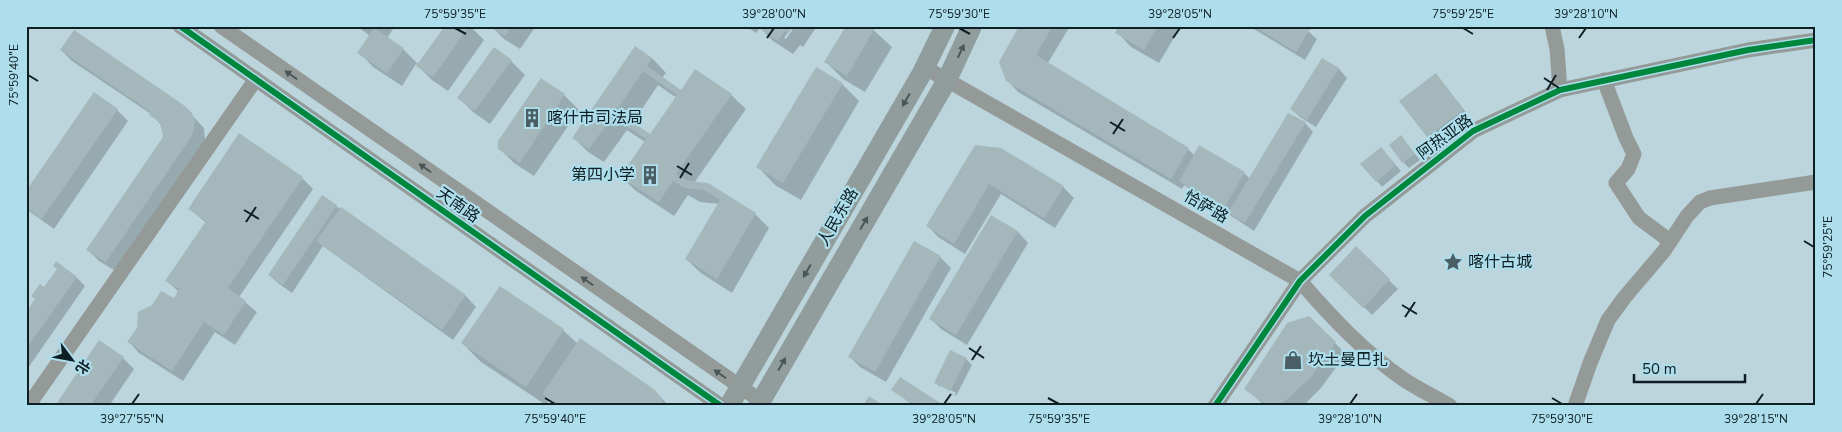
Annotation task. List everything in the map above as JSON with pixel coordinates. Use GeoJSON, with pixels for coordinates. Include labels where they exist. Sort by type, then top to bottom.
{"type":"FeatureCollection","features":[{"type":"Feature","properties":{"kind":"main road","name":"人民东路"},"geometry":{"type":"LineString","coordinates":[[729,406],[924,67],[945,26]]}},
{"type":"Feature","properties":{"kind":"main road","name":"人民东路"},"geometry":{"type":"LineString","coordinates":[[759,404],[947,80],[972,26]]}},
{"type":"Feature","properties":{"kind":"street","name":"天南路"},"geometry":{"type":"LineString","coordinates":[[180,26],[721,406]]}},
{"type":"Feature","properties":{"kind":"street","name":"天南路"},"geometry":{"type":"LineString","coordinates":[[221,26],[739,388],[759,404]]}},
{"type":"Feature","properties":{"kind":"street"},"geometry":{"type":"LineString","coordinates":[[1552,26],[1557,50],[1560,90]]}},
{"type":"Feature","properties":{"kind":"street","name":"阿热亚路"},"geometry":{"type":"LineString","coordinates":[[1215,406],[1300,281],[1365,216],[1473,131],[1560,90],[1748,50],[1816,40]]}},
{"type":"Feature","properties":{"kind":"street","name":"恰萨路"},"geometry":{"type":"LineString","coordinates":[[924,67],[1300,281],[1357,341],[1404,379],[1450,406]]}},
{"type":"Feature","properties":{"kind":"street"},"geometry":{"type":"LineString","coordinates":[[28,406],[256,80]]}},
{"type":"Feature","properties":{"kind":"street"},"geometry":{"type":"LineString","coordinates":[[1604,80],[1634,154],[1628,169],[1616,183],[1640,218],[1670,241]]}},
{"type":"Feature","properties":{"kind":"street"},"geometry":{"type":"LineString","coordinates":[[1575,406],[1608,320],[1646,273],[1687,216],[1700,202],[1710,198],[1816,182]]}},
{"type":"Feature","properties":{"kind":"building"},"geometry":{"type":"Polygon","coordinates":[[[445,26],[469,26],[433,77],[416,66],[445,26]]]}},
{"type":"Feature","properties":{"kind":"building"},"geometry":{"type":"Polygon","coordinates":[[[490,26],[512,26],[505,36],[490,26]]]}},
{"type":"Feature","properties":{"kind":"building"},"geometry":{"type":"Polygon","coordinates":[[[756,26],[793,26],[788,34],[785,31],[778,41],[756,26]]]}},
{"type":"Feature","properties":{"kind":"building"},"geometry":{"type":"Polygon","coordinates":[[[846,26],[872,26],[875,28],[847,76],[824,62],[846,26]]]}},
{"type":"Feature","properties":{"kind":"building"},"geometry":{"type":"Polygon","coordinates":[[[1019,26],[1053,26],[1036,55],[1189,148],[1171,179],[1006,81],[999,62],[1019,26]]]}},
{"type":"Feature","properties":{"kind":"building"},"geometry":{"type":"Polygon","coordinates":[[[1119,26],[1158,26],[1144,50],[1115,33],[1119,26]]]}},
{"type":"Feature","properties":{"kind":"building"},"geometry":{"type":"Polygon","coordinates":[[[1253,26],[1304,26],[1310,29],[1296,52],[1253,26]]]}},
{"type":"Feature","properties":{"kind":"building"},"geometry":{"type":"Polygon","coordinates":[[[374,28],[404,48],[387,73],[357,53],[374,28]]]}},
{"type":"Feature","properties":{"kind":"building"},"geometry":{"type":"Polygon","coordinates":[[[74,30],[185,106],[192,113],[195,121],[191,137],[106,262],[86,250],[163,137],[160,122],[149,115],[151,112],[60,50],[74,30]]]}},
{"type":"Feature","properties":{"kind":"building","name":"第四小学"},"geometry":{"type":"Polygon","coordinates":[[[635,46],[652,58],[647,66],[681,90],[695,69],[732,94],[676,174],[689,181],[708,183],[756,213],[717,279],[685,259],[720,200],[704,190],[684,188],[673,181],[659,202],[620,177],[646,139],[612,117],[589,149],[572,138],[635,46]],[[643,71],[616,111],[650,134],[677,95],[643,71]]]}},
{"type":"Feature","properties":{"kind":"building"},"geometry":{"type":"Polygon","coordinates":[[[494,47],[512,60],[475,111],[457,98],[494,47]]]}},
{"type":"Feature","properties":{"kind":"building"},"geometry":{"type":"Polygon","coordinates":[[[1322,58],[1339,68],[1307,120],[1290,109],[1322,58]]]}},
{"type":"Feature","properties":{"kind":"building"},"geometry":{"type":"Polygon","coordinates":[[[816,67],[843,83],[783,183],[756,167],[816,67]]]}},
{"type":"Feature","properties":{"kind":"building"},"geometry":{"type":"Polygon","coordinates":[[[1436,73],[1463,110],[1427,137],[1399,101],[1436,73]]]}},
{"type":"Feature","properties":{"kind":"building","name":"喀什市司法局"},"geometry":{"type":"Polygon","coordinates":[[[541,78],[565,94],[520,163],[498,149],[498,141],[541,78]]]}},
{"type":"Feature","properties":{"kind":"building"},"geometry":{"type":"Polygon","coordinates":[[[94,92],[118,109],[42,219],[26,208],[26,191],[94,92]]]}},
{"type":"Feature","properties":{"kind":"building"},"geometry":{"type":"Polygon","coordinates":[[[1288,113],[1306,122],[1245,223],[1228,213],[1288,113]]]}},
{"type":"Feature","properties":{"kind":"building"},"geometry":{"type":"Polygon","coordinates":[[[239,133],[303,177],[228,288],[246,301],[224,335],[204,322],[172,371],[127,342],[137,328],[138,312],[152,305],[161,291],[174,298],[179,289],[165,281],[206,221],[188,209],[239,133]]]}},
{"type":"Feature","properties":{"kind":"building"},"geometry":{"type":"Polygon","coordinates":[[[1401,135],[1415,154],[1402,163],[1389,145],[1401,135]]]}},
{"type":"Feature","properties":{"kind":"building"},"geometry":{"type":"Polygon","coordinates":[[[975,145],[1001,148],[1064,186],[1044,218],[989,184],[954,244],[926,226],[975,145]]]}},
{"type":"Feature","properties":{"kind":"building"},"geometry":{"type":"Polygon","coordinates":[[[1199,145],[1245,172],[1224,208],[1179,181],[1199,145]]]}},
{"type":"Feature","properties":{"kind":"building"},"geometry":{"type":"Polygon","coordinates":[[[1381,147],[1396,165],[1376,182],[1360,164],[1381,147]]]}},
{"type":"Feature","properties":{"kind":"building"},"geometry":{"type":"Polygon","coordinates":[[[322,195],[337,205],[283,285],[268,275],[322,195]]]}},
{"type":"Feature","properties":{"kind":"building"},"geometry":{"type":"Polygon","coordinates":[[[341,207],[466,295],[442,330],[316,241],[341,207]]]}},
{"type":"Feature","properties":{"kind":"building"},"geometry":{"type":"Polygon","coordinates":[[[991,215],[1018,231],[956,335],[929,319],[991,215]]]}},
{"type":"Feature","properties":{"kind":"building"},"geometry":{"type":"Polygon","coordinates":[[[914,241],[941,256],[875,372],[848,357],[914,241]]]}},
{"type":"Feature","properties":{"kind":"building"},"geometry":{"type":"Polygon","coordinates":[[[1356,246],[1390,279],[1363,308],[1329,275],[1356,246]]]}},
{"type":"Feature","properties":{"kind":"building"},"geometry":{"type":"Polygon","coordinates":[[[56,261],[77,277],[26,349],[26,312],[35,299],[31,296],[40,284],[44,287],[57,269],[53,266],[56,261]]]}},
{"type":"Feature","properties":{"kind":"building"},"geometry":{"type":"Polygon","coordinates":[[[500,286],[564,329],[526,387],[461,343],[500,286]]]}},
{"type":"Feature","properties":{"kind":"building","name":"坎土曼巴扎"},"geometry":{"type":"Polygon","coordinates":[[[1309,316],[1336,342],[1311,377],[1280,406],[1267,406],[1244,389],[1287,323],[1309,316]]]}},
{"type":"Feature","properties":{"kind":"building"},"geometry":{"type":"Polygon","coordinates":[[[580,338],[655,390],[662,399],[664,406],[559,406],[542,394],[580,338]]]}},
{"type":"Feature","properties":{"kind":"building"},"geometry":{"type":"Polygon","coordinates":[[[99,340],[124,357],[90,406],[55,406],[99,340]]]}},
{"type":"Feature","properties":{"kind":"building"},"geometry":{"type":"Polygon","coordinates":[[[950,350],[967,358],[950,391],[934,383],[950,350]]]}},
{"type":"Feature","properties":{"kind":"building"},"geometry":{"type":"Polygon","coordinates":[[[900,377],[945,406],[915,406],[891,390],[900,377]]]}},
{"type":"Feature","properties":{"kind":"building"},"geometry":{"type":"Polygon","coordinates":[[[869,396],[884,406],[863,406],[869,396]]]}},
{"type":"Feature","properties":{"kind":"cycle path"},"geometry":{"type":"LineString","coordinates":[[180,26],[721,406]]}},
{"type":"Feature","properties":{"kind":"cycle path"},"geometry":{"type":"LineString","coordinates":[[1215,406],[1300,281],[1365,216],[1473,131],[1560,90],[1748,50],[1816,40]]}},
{"type":"Feature","properties":{"kind":"place","name":"喀什市司法局"},"geometry":{"type":"Point","coordinates":[532,118]}},
{"type":"Feature","properties":{"kind":"place","name":"第四小学"},"geometry":{"type":"Point","coordinates":[650,175]}},
{"type":"Feature","properties":{"kind":"place","name":"喀什古城"},"geometry":{"type":"Point","coordinates":[1453,262]}},
{"type":"Feature","properties":{"kind":"place","name":"坎土曼巴扎"},"geometry":{"type":"Point","coordinates":[1293,360]}}]}
